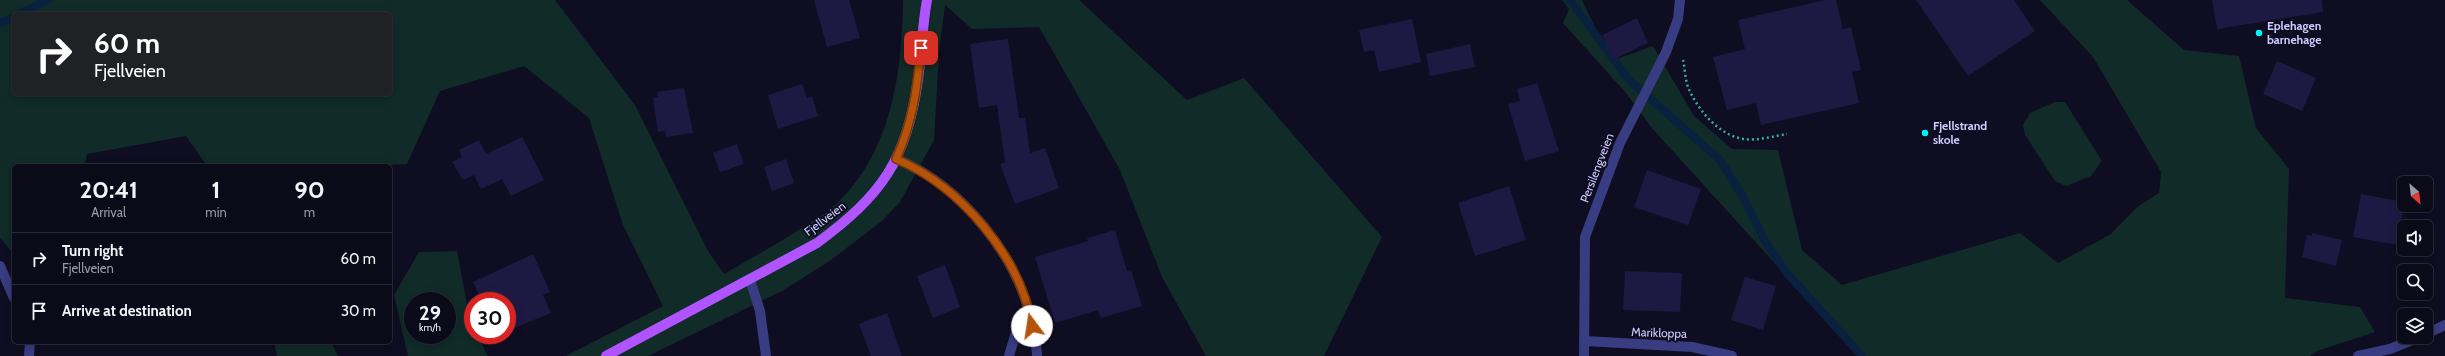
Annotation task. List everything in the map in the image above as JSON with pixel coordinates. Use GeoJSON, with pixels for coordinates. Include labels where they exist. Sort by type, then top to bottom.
{"type":"FeatureCollection","features":[{"type":"Feature","properties":{"kind":"main road","name":"Fjellveien"},"geometry":{"type":"LineString","coordinates":[[606,356],[817,243],[841,225],[874,195],[888,176],[908,133],[913,113],[926,0]]}},
{"type":"Feature","properties":{"kind":"street","name":"Persilengveien"},"geometry":{"type":"LineString","coordinates":[[1584,356],[1585,237],[1620,143],[1674,31],[1680,0]]}},
{"type":"Feature","properties":{"kind":"street"},"geometry":{"type":"LineString","coordinates":[[896,159],[915,167],[942,185],[991,236],[1017,279],[1030,312],[1037,356]]}},
{"type":"Feature","properties":{"kind":"street"},"geometry":{"type":"LineString","coordinates":[[0,266],[12,293]]}},
{"type":"Feature","properties":{"kind":"street"},"geometry":{"type":"LineString","coordinates":[[750,280],[760,311],[766,356]]}},
{"type":"Feature","properties":{"kind":"street"},"geometry":{"type":"LineString","coordinates":[[1009,356],[1019,322],[1030,312]]}},
{"type":"Feature","properties":{"kind":"street"},"geometry":{"type":"LineString","coordinates":[[2433,331],[2445,325]]}},
{"type":"Feature","properties":{"kind":"street","name":"Marikloppa"},"geometry":{"type":"LineString","coordinates":[[1585,341],[1692,347],[1732,356]]}},
{"type":"Feature","properties":{"kind":"street"},"geometry":{"type":"LineString","coordinates":[[29,356],[30,344]]}},
{"type":"Feature","properties":{"kind":"street"},"geometry":{"type":"LineString","coordinates":[[2358,356],[2390,349],[2402,344]]}},
{"type":"Feature","properties":{"kind":"path"},"geometry":{"type":"LineString","coordinates":[[1674,31],[1680,43],[1688,86],[1705,115],[1730,135],[1745,140],[1787,134]]}},
{"type":"Feature","properties":{"kind":"green space"},"geometry":{"type":"Polygon","coordinates":[[[0,0],[555,0],[635,105],[708,251],[724,274],[822,216],[831,209],[851,188],[867,165],[880,140],[896,86],[900,57],[903,0],[1079,0],[1187,100],[1244,78],[1382,237],[1324,356],[1206,356],[1162,277],[1120,170],[1039,27],[972,29],[945,5],[939,53],[934,140],[900,202],[882,221],[831,260],[784,290],[648,356],[566,356],[663,306],[623,225],[589,118],[524,66],[440,91],[407,164],[206,164],[186,136],[87,154],[85,164],[12,164],[12,252],[0,238],[0,0]]]}},
{"type":"Feature","properties":{"kind":"green space"},"geometry":{"type":"Polygon","coordinates":[[[1562,0],[1582,0],[1611,61],[1653,46],[1694,116],[1732,149],[1778,150],[1802,250],[1842,285],[2020,233],[2058,263],[2111,234],[2137,207],[2159,193],[2161,172],[2093,57],[2040,0],[2127,0],[2184,50],[2239,56],[2256,128],[2289,169],[2285,298],[2360,307],[2375,332],[2317,351],[2310,356],[1859,356],[1651,127],[1626,93],[1563,23],[1569,9],[1562,0]]]}},
{"type":"Feature","properties":{"kind":"green space"},"geometry":{"type":"Polygon","coordinates":[[[2055,102],[2065,102],[2102,161],[2091,176],[2066,186],[2055,181],[2025,135],[2023,125],[2030,113],[2055,102]]]}},
{"type":"Feature","properties":{"kind":"green space"},"geometry":{"type":"Polygon","coordinates":[[[457,251],[465,292],[464,344],[482,344],[488,356],[408,356],[405,344],[456,344],[456,292],[404,292],[404,339],[394,295],[419,252],[457,251]]]}},
{"type":"Feature","properties":{"kind":"green space"},"geometry":{"type":"Polygon","coordinates":[[[274,344],[332,344],[338,356],[277,356],[274,344]]]}},
{"type":"Feature","properties":{"kind":"building"},"geometry":{"type":"Polygon","coordinates":[[[814,0],[849,0],[860,38],[827,47],[814,0]]]}},
{"type":"Feature","properties":{"kind":"building"},"geometry":{"type":"Polygon","coordinates":[[[1825,0],[1836,0],[1843,29],[1851,27],[1861,70],[1852,72],[1859,103],[1761,125],[1756,103],[1727,110],[1713,57],[1745,49],[1738,20],[1825,0]]]}},
{"type":"Feature","properties":{"kind":"building"},"geometry":{"type":"Polygon","coordinates":[[[1916,0],[2014,0],[2035,31],[1968,76],[1916,0]]]}},
{"type":"Feature","properties":{"kind":"building"},"geometry":{"type":"Polygon","coordinates":[[[2212,0],[2322,0],[2323,12],[2217,29],[2212,0]]]}},
{"type":"Feature","properties":{"kind":"building"},"geometry":{"type":"Polygon","coordinates":[[[1637,18],[1648,43],[1613,60],[1602,35],[1637,18]]]}},
{"type":"Feature","properties":{"kind":"building"},"geometry":{"type":"Polygon","coordinates":[[[1412,19],[1421,62],[1379,72],[1374,50],[1364,52],[1359,30],[1412,19]]]}},
{"type":"Feature","properties":{"kind":"building"},"geometry":{"type":"Polygon","coordinates":[[[1008,39],[1019,118],[1025,118],[1030,153],[1045,148],[1059,188],[1015,204],[1000,164],[1005,162],[997,105],[979,108],[970,44],[1008,39]]]}},
{"type":"Feature","properties":{"kind":"building"},"geometry":{"type":"Polygon","coordinates":[[[1470,44],[1475,67],[1430,76],[1426,54],[1470,44]]]}},
{"type":"Feature","properties":{"kind":"building"},"geometry":{"type":"Polygon","coordinates":[[[2277,61],[2316,78],[2302,111],[2263,94],[2277,61]]]}},
{"type":"Feature","properties":{"kind":"building"},"geometry":{"type":"Polygon","coordinates":[[[1537,83],[1559,151],[1525,161],[1508,104],[1520,101],[1517,89],[1537,83]]]}},
{"type":"Feature","properties":{"kind":"building"},"geometry":{"type":"Polygon","coordinates":[[[802,84],[807,98],[812,96],[818,116],[778,129],[768,95],[802,84]]]}},
{"type":"Feature","properties":{"kind":"building"},"geometry":{"type":"Polygon","coordinates":[[[684,88],[693,133],[666,137],[665,131],[658,132],[653,98],[658,97],[657,92],[684,88]]]}},
{"type":"Feature","properties":{"kind":"building"},"geometry":{"type":"Polygon","coordinates":[[[522,137],[544,180],[511,196],[502,179],[481,189],[474,175],[463,180],[452,162],[462,157],[459,150],[479,140],[486,154],[522,137]]]}},
{"type":"Feature","properties":{"kind":"building"},"geometry":{"type":"Polygon","coordinates":[[[737,144],[744,164],[720,172],[713,153],[737,144]]]}},
{"type":"Feature","properties":{"kind":"building"},"geometry":{"type":"Polygon","coordinates":[[[786,159],[794,183],[772,191],[764,167],[786,159]]]}},
{"type":"Feature","properties":{"kind":"building"},"geometry":{"type":"Polygon","coordinates":[[[1647,170],[1701,189],[1688,225],[1634,207],[1647,170]]]}},
{"type":"Feature","properties":{"kind":"building"},"geometry":{"type":"Polygon","coordinates":[[[1509,186],[1526,240],[1475,256],[1458,203],[1509,186]]]}},
{"type":"Feature","properties":{"kind":"building"},"geometry":{"type":"Polygon","coordinates":[[[2361,194],[2397,201],[2397,212],[2403,212],[2401,220],[2397,220],[2397,245],[2353,237],[2361,194]]]}},
{"type":"Feature","properties":{"kind":"building"},"geometry":{"type":"Polygon","coordinates":[[[1115,230],[1127,271],[1131,270],[1142,306],[1101,318],[1098,310],[1055,323],[1035,257],[1088,241],[1087,238],[1115,230]]]}},
{"type":"Feature","properties":{"kind":"building"},"geometry":{"type":"Polygon","coordinates":[[[2312,233],[2342,240],[2336,266],[2302,257],[2307,235],[2312,236],[2312,233]]]}},
{"type":"Feature","properties":{"kind":"building"},"geometry":{"type":"Polygon","coordinates":[[[533,254],[550,292],[543,295],[551,313],[516,327],[516,292],[478,292],[473,282],[533,254]]]}},
{"type":"Feature","properties":{"kind":"building"},"geometry":{"type":"Polygon","coordinates":[[[945,265],[960,307],[933,318],[917,276],[945,265]]]}},
{"type":"Feature","properties":{"kind":"building"},"geometry":{"type":"Polygon","coordinates":[[[1625,271],[1682,273],[1680,312],[1623,310],[1625,271]]]}},
{"type":"Feature","properties":{"kind":"building"},"geometry":{"type":"Polygon","coordinates":[[[1745,277],[1776,286],[1763,330],[1731,320],[1745,277]]]}},
{"type":"Feature","properties":{"kind":"building"},"geometry":{"type":"Polygon","coordinates":[[[887,313],[902,356],[871,356],[859,324],[887,313]]]}},
{"type":"Feature","properties":{"kind":"waterway"},"geometry":{"type":"LineString","coordinates":[[23,12],[48,0]]}},
{"type":"Feature","properties":{"kind":"waterway"},"geometry":{"type":"LineString","coordinates":[[1570,0],[1629,80],[1720,160],[1742,195],[1766,243],[1786,272],[1862,356]]}},
{"type":"Feature","properties":{"kind":"waterway"},"geometry":{"type":"LineString","coordinates":[[0,23],[12,18]]}},
{"type":"Feature","properties":{"kind":"place","name":"Eplehagen barnehage"},"geometry":{"type":"Point","coordinates":[2259,33]}},
{"type":"Feature","properties":{"kind":"place","name":"Fjellstrand skole"},"geometry":{"type":"Point","coordinates":[1925,133]}},
{"type":"Feature","properties":{"kind":"route"},"geometry":{"type":"LineString","coordinates":[[921,48],[913,113],[908,133],[896,159],[915,167],[942,185],[991,236],[1017,279],[1030,312],[1032,326]]}}]}
